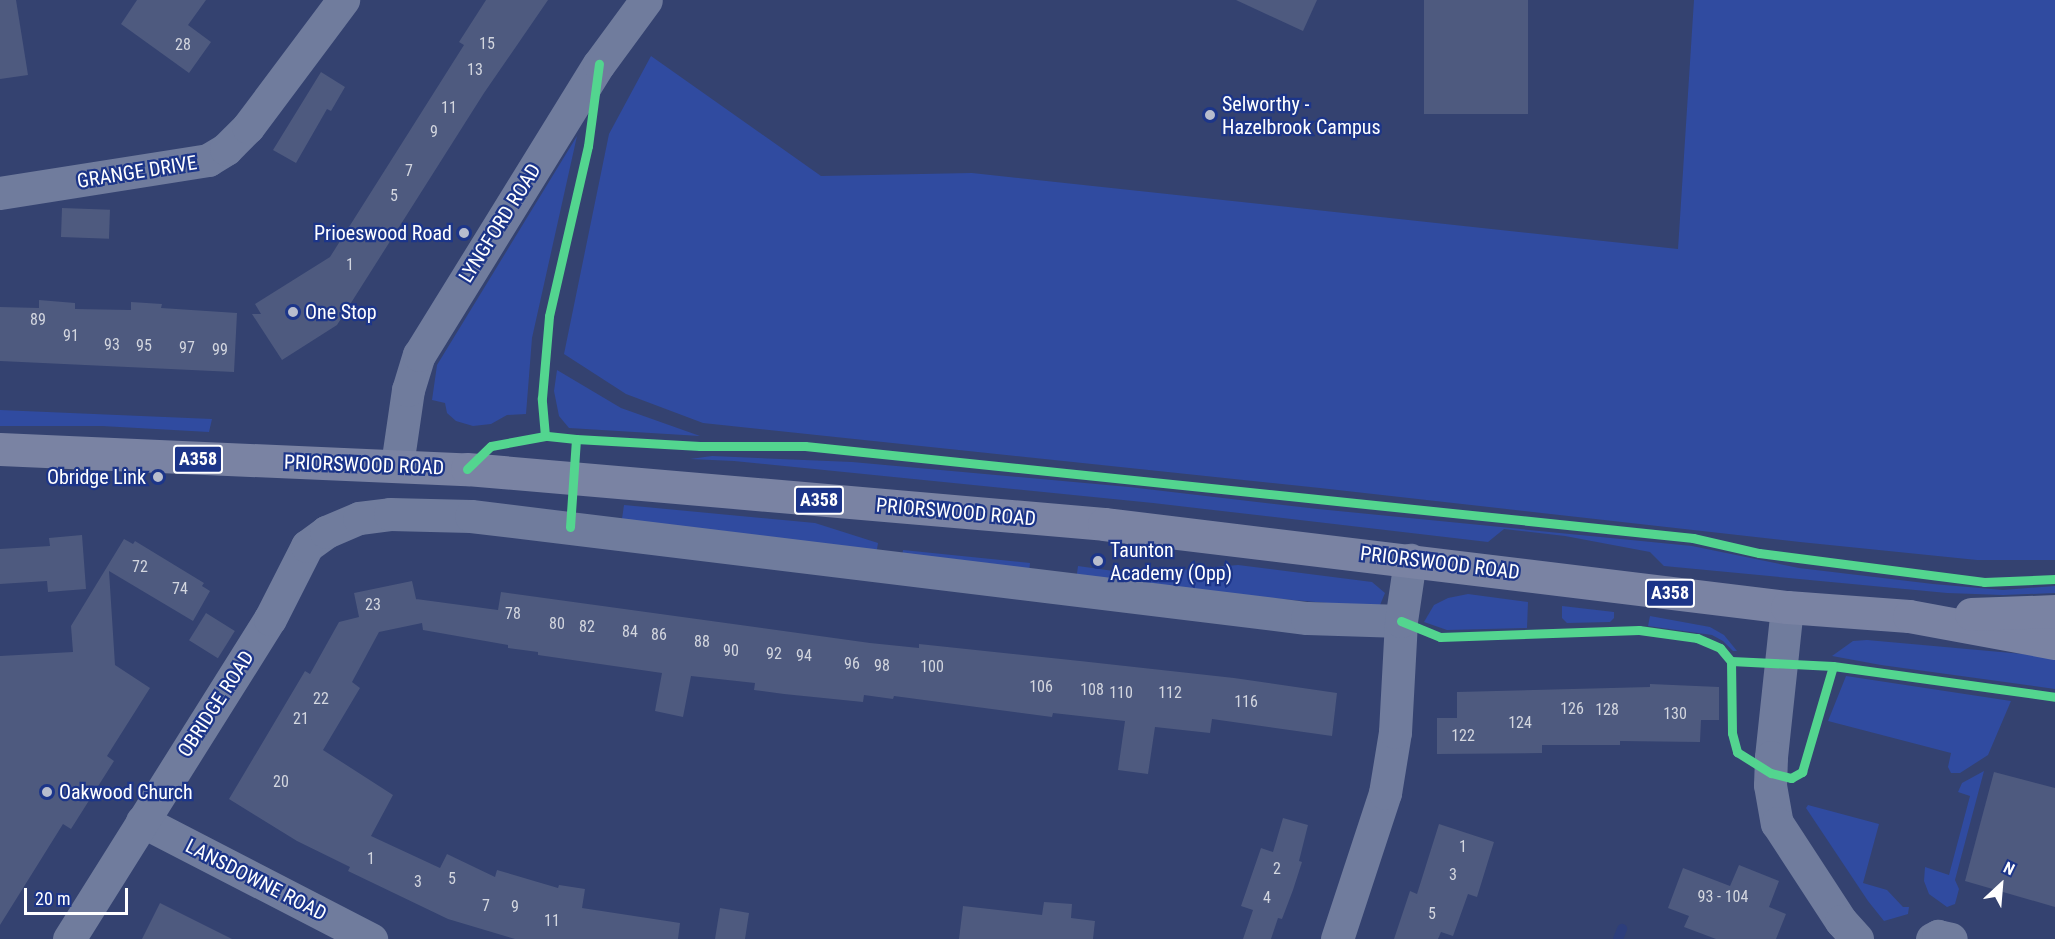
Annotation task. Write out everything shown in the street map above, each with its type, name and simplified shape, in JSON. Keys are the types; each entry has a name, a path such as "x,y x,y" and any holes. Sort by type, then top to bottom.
{"main road":[{"name":"PRIORSWOOD ROAD","path":"0,449 397,465 572,477 1104,524 1787,607 1909,616 2055,611"},
{"name":"PRIORSWOOD ROAD","path":"1909,616 2055,643"}],"street":[{"name":"GRANGE DRIVE","path":"0,193 208,160 226,148 248,127 344,0"},
{"name":"LYNGFORD ROAD","path":"397,465 408,390 419,355 593,74 646,0"},
{"name":"OBRIDGE ROAD","path":"69,939 270,619 307,546 326,532 359,518 390,514 471,516 717,544 1307,618 1401,621"},
{"path":"1337,939 1385,793 1395,732 1401,621 1410,560"},
{"path":"1787,607 1770,785 1777,823 1840,933"},
{"name":"LANSDOWNE ROAD","path":"142,820 370,939"},
{"path":"1932,939 1938,936 1951,939"}],"shaded area":[{"path":"1694,0 2055,0 2055,560 1977,560 703,423 626,394 564,354 609,134 651,56 821,176 972,173 1678,249"},
{"path":"577,136 532,338 526,414 507,415 491,424 473,426 456,421 447,413 445,403 432,400 437,365"},
{"path":"557,370 621,408 700,436 569,428 559,416 554,391"},
{"path":"0,410 212,419 209,432 102,426 0,426"},
{"path":"712,456 852,462 1129,487 1318,509 1692,546 1799,568 1933,584 2003,590 2055,586 2055,593 2003,595 1947,593 1664,566 1650,552 1565,536 1504,529 1488,542 1153,503 734,461 690,459"},
{"path":"624,505 815,523 878,543 876,555 622,519"},
{"path":"903,550 1030,563 1029,574 902,557"},
{"path":"1238,565 1372,582 1385,593 1380,605 1373,607 1076,581 1078,566 1135,574"},
{"path":"1468,594 1528,602 1527,628 1447,630 1424,622 1434,605 1448,598"},
{"path":"1562,606 1614,612 1614,618 1610,622 1567,623 1562,618"},
{"path":"1650,616 1710,627 1724,635 1737,651 1733,651 1723,641 1712,635 1648,626"},
{"path":"1867,640 2055,657 2055,689 1832,656 1853,641"},
{"path":"1846,676 2011,701 1988,755 1960,773 1951,773 1948,767 1951,753 1828,721"},
{"path":"1984,771 1955,880 1959,889 1955,904 1947,907 1929,894 1924,881 1925,867 1949,875 1970,796 1958,792 1962,783"},
{"path":"1808,805 1879,824 1863,883 1887,890 1903,907 1909,907 1908,914 1884,921 1868,901 1806,808"}],"building":[{"path":"0,0 16,0 28,75 0,79"},
{"path":"137,0 206,0 188,25 211,42 189,73 121,24"},
{"path":"486,0 548,0 484,93 337,325 282,360 252,314 261,314 255,304 330,257 464,45 459,42"},
{"path":"1236,0 1317,0 1303,31"},
{"path":"1424,0 1528,0 1528,114 1424,114"},
{"path":"321,72 345,87 331,111 327,109 296,163 273,150"},
{"path":"62,208 110,210 109,239 61,237"},
{"path":"39,300 75,303 75,309 131,310 131,302 162,304 161,308 237,313 234,372 0,361 0,307 39,308"},
{"path":"82,535 86,589 48,592 47,581 0,584 0,549 50,546 49,538"},
{"name":"Oakwood Church","path":"124,539 133,544 135,541 204,583 202,586 210,591 193,621 109,571 115,665 150,688 107,756 114,761 71,829 63,824 0,925 0,656 73,652 71,626"},
{"path":"412,581 416,599 498,610 501,592 870,643 919,648 919,644 1080,661 1234,678 1337,693 1332,736 1212,719 1210,733 1155,727 1148,774 1118,770 1125,721 1053,713 1052,717 894,696 893,699 864,695 863,702 784,694 754,690 755,683 691,676 683,717 655,711 662,673 538,655 538,652 508,648 508,645 423,630 422,623 379,632 352,682 360,688 323,750 393,795 371,836 440,868 447,854 495,877 497,870 558,888 559,885 585,889 582,908 680,923 678,939 515,939 448,919 348,871 350,867 297,841 229,799 305,671 310,674 339,622 359,617 354,593"},
{"path":"206,613 235,631 218,658 189,640"},
{"path":"1650,684 1719,687 1719,720 1701,720 1700,742 1620,741 1620,745 1542,745 1542,753 1437,754 1437,718 1457,718 1457,692 1650,687"},
{"path":"1994,772 2055,788 2055,907 1965,881"},
{"path":"1283,818 1308,825 1299,861 1302,862 1293,890 1282,919 1278,918 1271,939 1243,939 1253,910 1241,906 1261,848 1273,852"},
{"path":"1439,824 1494,842 1477,897 1468,894 1453,936 1441,932 1438,939 1394,939 1410,891 1417,894"},
{"path":"1739,865 1779,881 1769,907 1786,914 1776,939 1716,939 1684,927 1689,916 1668,908 1683,868 1730,886"},
{"path":"1044,902 1072,904 1071,918 1095,921 1093,939 959,939 963,906 1042,915"},
{"path":"160,903 232,939 142,939"},
{"path":"720,908 749,913 745,939 715,939"}],"waterway":[{"path":"1618,939 1622,929"}],"cycle path":[{"path":"576,439 545,436 542,398 549,316 588,146 599,64"},
{"path":"467,469 491,446 545,436"},
{"path":"570,527 576,439 700,446 805,446 1693,538 1759,553 1984,582 2055,579"},
{"path":"1401,621 1440,637 1639,630 1697,638 1720,648 1731,661 1833,666 2055,697"},
{"path":"1731,661 1732,733 1737,752 1771,773 1791,778 1802,772 1833,666"}],"place":[{"name":"Selworthy - Hazelbrook Campus","path":"1210,115"},
{"name":"Prioeswood Road","path":"464,233"},
{"name":"One Stop","path":"293,312"},
{"name":"Obridge Link","path":"158,477"},
{"name":"Taunton Academy (Opp)","path":"1098,561"},
{"name":"Oakwood Church","path":"47,792"}]}
